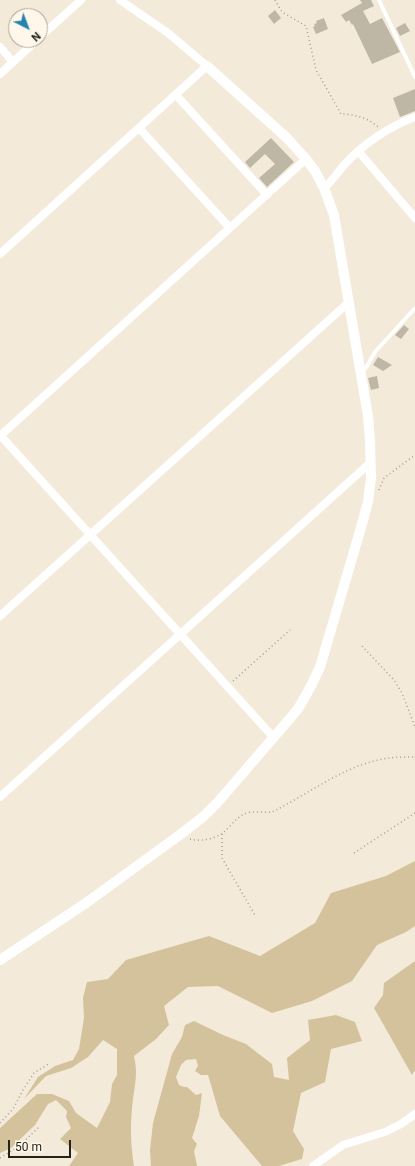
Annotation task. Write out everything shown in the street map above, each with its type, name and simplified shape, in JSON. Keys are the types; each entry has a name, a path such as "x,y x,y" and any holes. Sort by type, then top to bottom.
{"street":[{"path":"48,30 81,0"},
{"path":"0,960 86,902 204,816 218,802 298,709 320,667 368,502 371,462 368,416 334,215 324,188 306,159 287,138 168,33 120,0"},
{"path":"0,47 13,62"},
{"path":"0,74 28,48"},
{"path":"0,254 207,66"},
{"path":"176,95 267,195"},
{"path":"324,188 346,163 383,133 402,122 415,117"},
{"path":"140,128 230,228"},
{"path":"359,152 415,218"},
{"path":"274,738 0,435 306,159"},
{"path":"0,616 349,302"},
{"path":"0,797 371,462"},
{"path":"313,1166 343,1145 385,1132 401,1124 415,1114"}],"lane":[{"path":"379,0 415,77"},
{"path":"360,375 376,352 415,308"}],"path":[{"path":"275,0 282,12 306,26 316,70 341,114 351,114 374,123 383,133"},
{"path":"379,490 384,478 415,455"},
{"path":"227,686 290,630"},
{"path":"362,646 394,680 402,694 415,727"},
{"path":"181,834 190,840 206,840 222,834 242,814 248,812 272,812 326,782 359,766 377,760 415,757"},
{"path":"354,853 415,813"},
{"path":"222,834 222,858 256,917"},
{"path":"0,1123 13,1109 34,1073 50,1063"},
{"path":"0,1158 18,1147 39,1127"}],"shaded area":[{"path":"415,861 415,926 406,932 377,945 352,981 312,1001 272,1013 218,986 188,987 164,1006 169,1025 156,1039 134,1056 136,1077 131,1116 131,1130 134,1166 69,1166 78,1153 60,1139 71,1128 66,1117 67,1111 56,1100 48,1104 35,1125 11,1148 0,1153 0,1128 37,1094 52,1094 69,1101 76,1113 97,1128 110,1102 112,1084 117,1075 117,1049 103,1040 88,1057 71,1068 46,1076 24,1099 38,1077 55,1066 73,1060 79,1049 84,1018 83,998 87,982 108,979 126,960 209,936 260,956 315,923 331,893 386,876"},
{"path":"415,961 415,1070 412,1075 374,1008 383,995 384,983"},
{"path":"336,1015 355,1022 362,1041 331,1049 325,1082 301,1093 293,1131 304,1149 302,1159 279,1166 262,1166 220,1116 208,1075 201,1075 195,1071 198,1066 196,1059 186,1060 181,1065 176,1077 179,1085 187,1087 196,1095 202,1093 199,1116 192,1138 197,1144 194,1151 197,1166 151,1166 150,1150 153,1123 172,1054 182,1037 185,1025 194,1021 246,1044 272,1064 274,1077 289,1080 287,1058 310,1040 308,1020"}],"building":[{"path":"360,0 371,0 374,6 363,11 370,24 382,18 400,52 372,64 353,24 352,25 349,20 346,22 341,15 362,3"},
{"path":"275,10 281,18 274,24 268,16"},
{"path":"324,18 328,29 316,34 313,27 315,26 314,24 317,23 316,21"},
{"path":"405,23 410,31 400,36 396,28"},
{"path":"415,89 415,111 400,117 393,98"},
{"path":"271,138 294,162 267,187 259,178 275,164 265,154 250,168 245,162"},
{"path":"404,325 409,329 401,339 395,335"},
{"path":"378,357 392,365 383,371 373,365"},
{"path":"377,376 379,388 371,390 368,378"}]}
